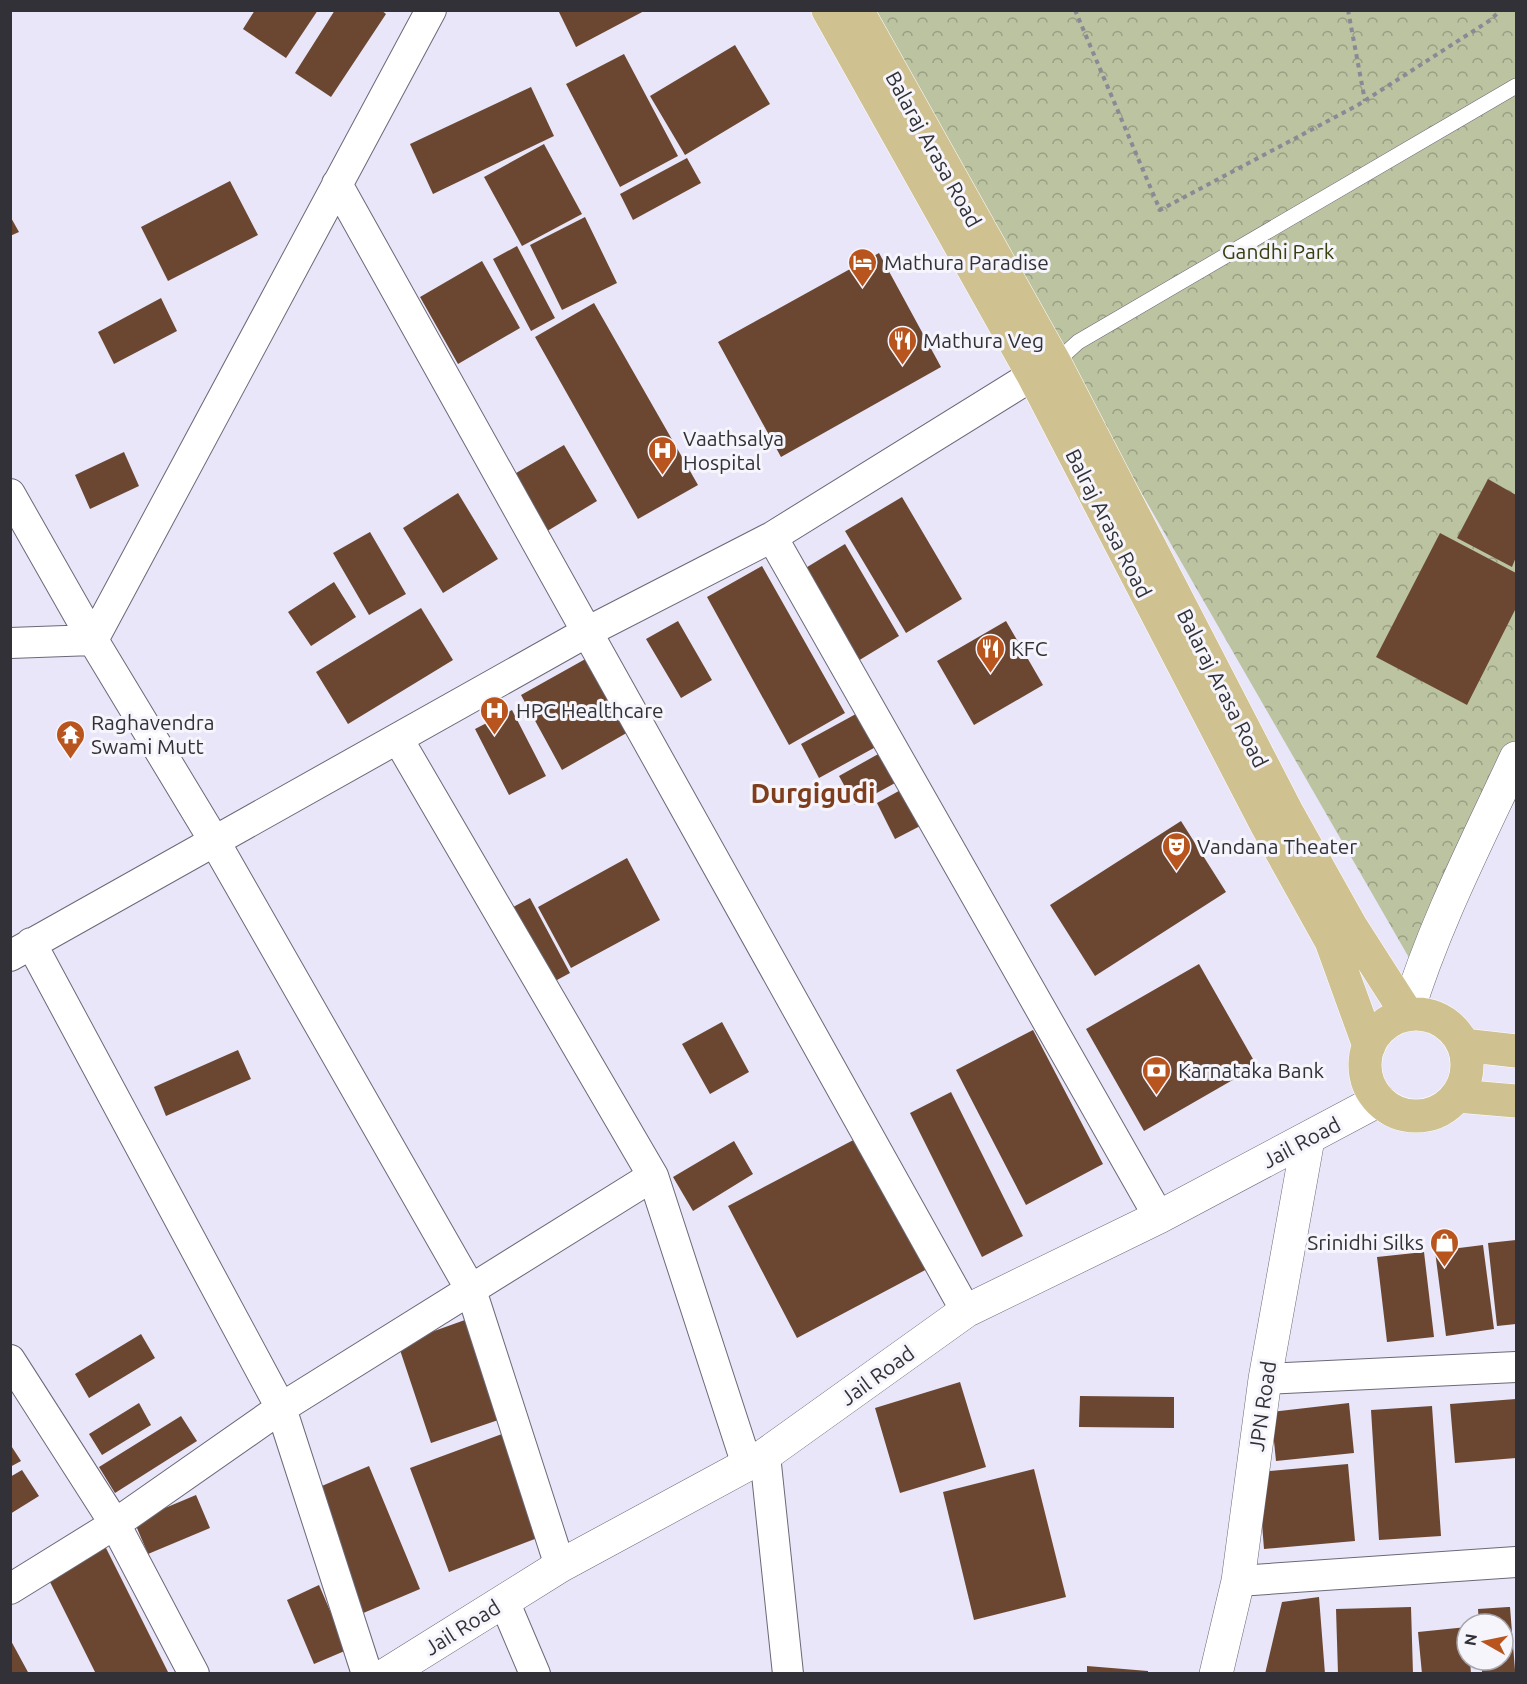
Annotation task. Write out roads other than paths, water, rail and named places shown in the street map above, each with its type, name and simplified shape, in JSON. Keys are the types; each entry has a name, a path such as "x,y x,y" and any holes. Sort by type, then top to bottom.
{"main road":[{"name":"Balraj Arasa Road","path":"828,10 1044,369 1266,824 1331,940 1369,1046"},
{"name":"Balaraj Arasa Road","path":"856,10 1044,369 1287,812 1352,928 1407,1014"},
{"path":"1407,1014 1419,975 1516,758"},
{"path":"1407,1014 1425,1014 1442,1020 1453,1030 1463,1045 1467,1062 1465,1080 1457,1096 1439,1110 1423,1116 1405,1115 1388,1108 1379,1100 1369,1085 1365,1068 1367,1050 1377,1031 1391,1020 1407,1014"},
{"path":"1463,1045 1516,1051"},
{"path":"1457,1096 1516,1101"},
{"name":"Jail Road","path":"387,1674 560,1566 756,1460 966,1311 1159,1217 1379,1100"},
{"name":"JPN Road","path":"1216,1674 1238,1581 1265,1379 1308,1138"}],"street":[{"path":"93,640 431,10"},
{"path":"338,184 966,1311"},
{"path":"367,1674 281,1408 21,950 588,632 772,537 1044,369"},
{"path":"10,494 93,640 215,842 471,1290 560,1566"},
{"path":"772,537 1159,1217"},
{"path":"10,643 93,640"},
{"path":"398,739 654,1176 756,1460 788,1674"},
{"path":"10,1588 115,1524 281,1408 654,1176"},
{"path":"10,1360 115,1524 194,1674"},
{"path":"1265,1379 1516,1367"},
{"path":"1238,1581 1516,1562"},
{"path":"504,1601 536,1674"}],"lane":[{"path":"1044,369 1078,342 1516,86"}],"place":[{"name":"Mathura Paradise","path":"863,288"},
{"name":"Mathura Veg","path":"902,366"},
{"name":"Vaathsalya Hospital","path":"662,476"},
{"name":"KFC","path":"990,674"},
{"name":"HPC Healthcare","path":"495,736"},
{"name":"Raghavendra Swami Mutt","path":"70,760"},
{"name":"Vandana Theater","path":"1176,872"},
{"name":"Karnataka Bank","path":"1157,1096"},
{"name":"Srinidhi Silks","path":"1445,1268"}],"district":[{"name":"Durgigudi","path":"813,793"}],"park label":[{"name":"Gandhi Park","path":"1278,251"}]}
